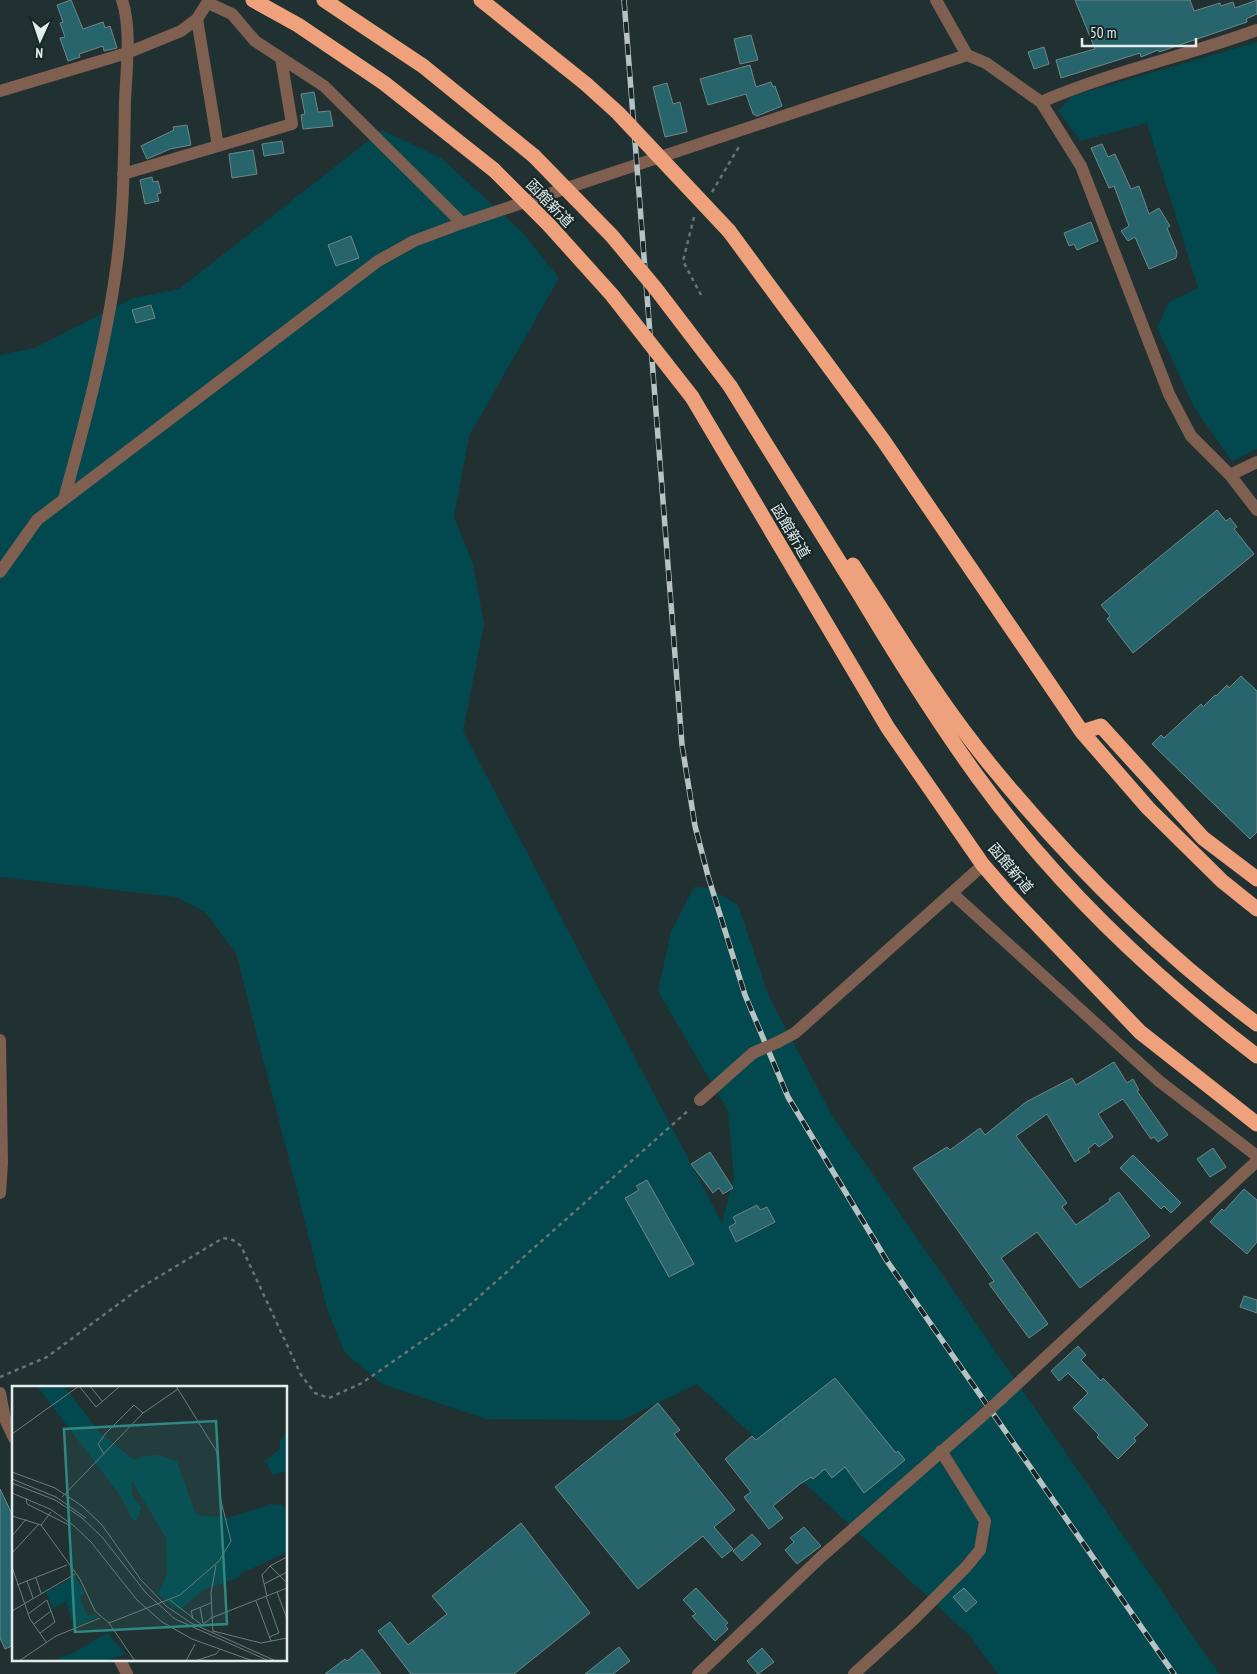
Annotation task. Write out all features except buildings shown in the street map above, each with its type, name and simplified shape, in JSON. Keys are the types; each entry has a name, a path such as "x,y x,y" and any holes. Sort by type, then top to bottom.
{"highway":[{"name":"函館新道","path":"253,0 298,25 384,83 494,170 549,225 612,295 692,398 888,728 983,865 1009,895 1140,1032 1257,1124"},
{"name":"函館新道","path":"324,0 423,66 534,156 612,236 656,288 730,386 843,550 910,653 992,766 1094,882 1205,983 1257,1024"},
{"path":"481,0 586,84 618,113 729,231 883,440 1082,732 1148,808 1222,881 1257,909"},
{"name":"函館新道","path":"730,386 923,697 978,778 1078,898 1137,958 1208,1019 1257,1056"},
{"path":"1082,732 1101,726 1203,838 1257,879"}],"street":[{"path":"64,499 90,404 117,262 123,174 127,52 125,8 122,0"},
{"path":"936,0 967,55 986,63 1041,102 1081,166 1169,394 1191,436 1230,475 1257,510"},
{"path":"0,91 127,52 181,31 197,19 208,2 232,14 255,41 324,86 462,223"},
{"path":"197,19 218,146"},
{"path":"1041,102 1070,89 1217,45 1257,30"},
{"path":"0,572 37,520 378,261 414,241 462,223 967,55"},
{"path":"123,174 292,124 281,58"},
{"path":"1230,475 1257,462"},
{"path":"700,1100 753,1053 795,1033 953,894 983,865"},
{"path":"953,894 1159,1081 1257,1156"},
{"path":"0,1040 2,1162 0,1192"},
{"path":"698,1674 820,1557 980,1418 1257,1161"},
{"path":"0,1393 5,1418 12,1434"},
{"path":"854,1674 913,1620 980,1550 985,1520 941,1452"},
{"path":"121,1662 127,1674"}],"path":[{"path":"0,1378 47,1357 140,1288 222,1238 233,1240 241,1246 301,1375 315,1393 329,1398 362,1383 454,1319 700,1100"}],"shaded area":[{"path":"1257,42 1257,449 1232,461 1194,407 1157,327 1169,302 1198,288 1147,123 1081,141 1058,111 1072,96"},
{"path":"382,130 441,158 521,231 559,278 469,436 454,517 473,564 484,624 463,731 722,1223 734,1177 728,1111 658,991 671,932 694,887 709,888 738,905 769,997 833,1117 1219,1674 998,1674 968,1634 697,1384 622,1420 486,1419 382,1384 344,1352 327,1308 236,953 205,912 176,897 0,877 0,355 35,348 133,298 179,289"}],"railway":[{"path":"624,0 682,745 695,826 708,876 745,995 788,1097 887,1261 1174,1674"}]}
